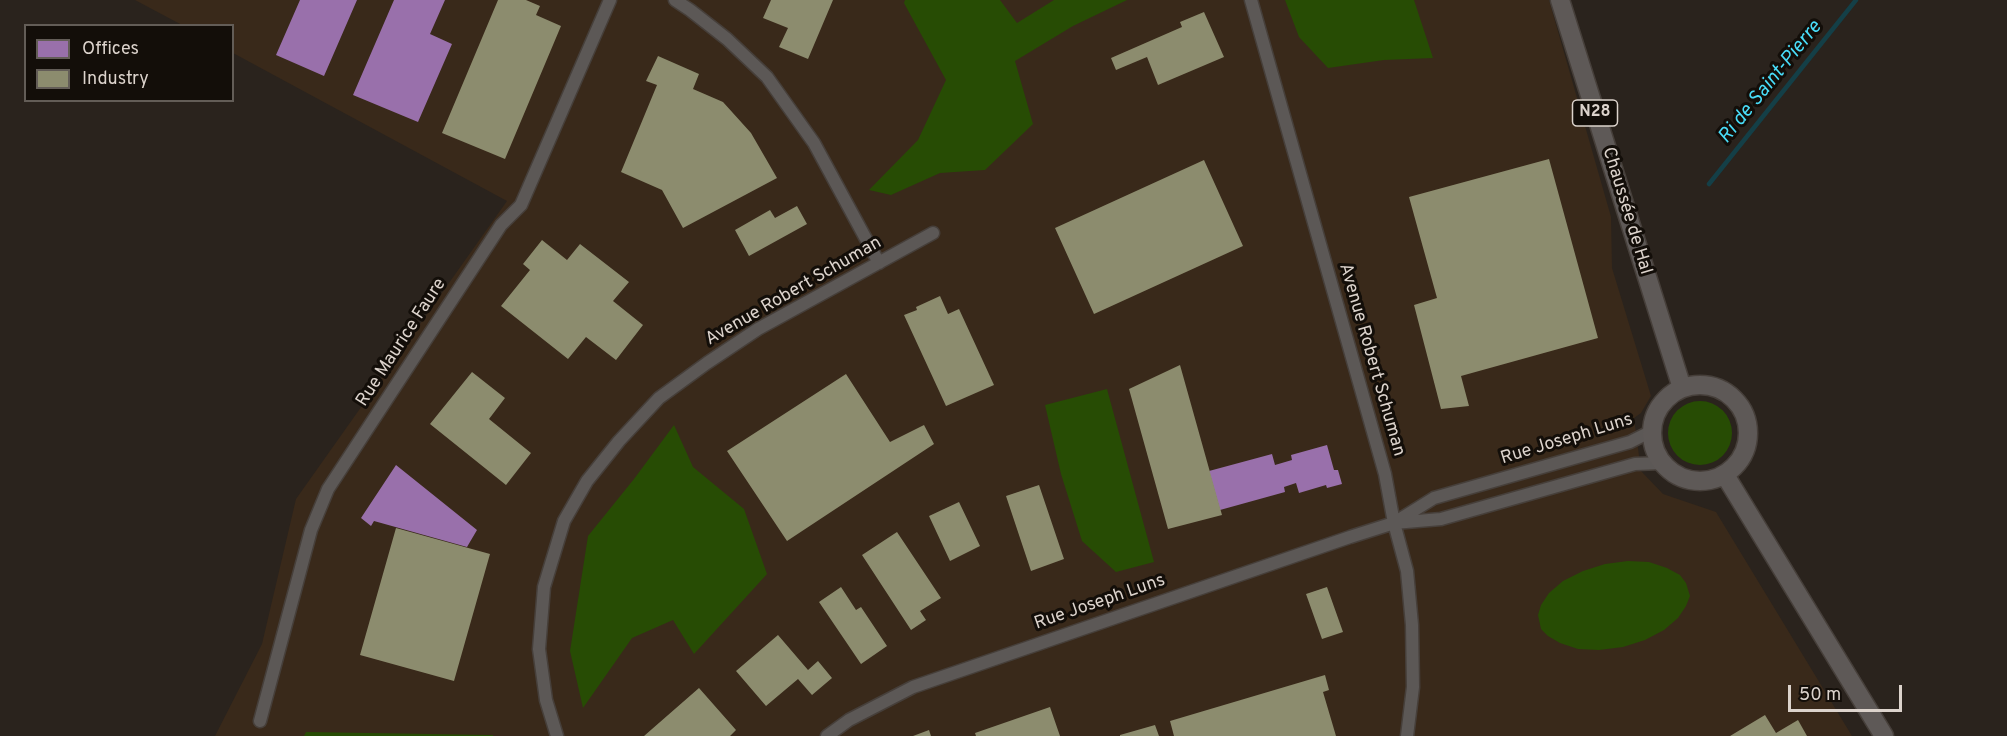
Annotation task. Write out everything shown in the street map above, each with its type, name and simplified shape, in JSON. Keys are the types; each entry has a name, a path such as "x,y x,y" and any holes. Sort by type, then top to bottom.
{"main road":[{"name":"Chaussée de Hal","path":"1560,0 1682,388"},
{"path":"1705,385 1720,389 1733,397 1742,407 1747,420 1749,436 1745,452 1737,465 1725,475 1708,481 1690,481 1678,477 1662,464 1653,444 1654,419 1668,396 1682,388 1705,385"},
{"path":"1725,475 1884,736"}],"street":[{"name":"Rue Maurice Faure","path":"260,722 311,530 328,489 501,225 521,205 610,0"},
{"path":"675,0 727,39 767,77 814,142 879,263"},
{"name":"Avenue Robert Schuman","path":"1251,0 1384,474 1407,571 1412,624 1413,687 1407,736"},
{"name":"Avenue Robert Schuman","path":"557,736 546,700 539,649 544,587 564,521 587,480 618,441 659,398 758,329 933,233"},
{"name":"Rue Joseph Luns","path":"827,736 849,720 913,687 1394,523 1434,498 1630,442 1652,431"},
{"name":"Rue Joseph Luns","path":"1394,523 1441,519 1635,464 1662,464"}],"shaded area":[{"path":"135,0 1549,0 1611,217 1612,268 1651,396 1641,413 1634,418 1641,471 1663,494 1716,512 1852,736 215,736 262,644 296,499 507,201 234,54 234,24 180,24"}],"green space":[{"path":"905,0 1000,0 1017,23 1054,0 1127,0 1073,26 1015,61 1033,124 985,170 940,173 891,195 869,190 918,140 946,80 904,3"},
{"path":"1285,0 1414,0 1433,58 1384,60 1328,68 1299,37"},
{"path":"1107,389 1154,562 1116,572 1082,541 1061,474 1045,405"},
{"path":"1694,401 1706,401 1723,410 1730,421 1732,433 1730,445 1723,456 1706,465 1694,465 1682,460 1673,451 1668,439 1668,427 1673,415 1682,406"},
{"path":"674,425 693,467 744,509 767,574 694,654 673,620 632,638 583,708 570,651 588,536"},
{"path":"1628,561 1649,562 1667,568 1680,575 1686,583 1690,596 1686,606 1678,618 1664,630 1645,640 1623,647 1599,650 1578,649 1560,643 1541,629 1538,615 1541,605 1549,593 1563,581 1605,564"},
{"path":"306,732 493,735 493,736 304,736"}],"building: Offices":[{"path":"300,0 357,0 324,76 276,55"},
{"path":"394,0 445,0 430,34 452,44 418,122 353,95"},
{"path":"1327,445 1334,470 1338,470 1342,484 1327,488 1326,485 1299,493 1296,483 1284,487 1285,492 1220,510 1209,471 1272,454 1275,465 1292,460 1291,455"},
{"path":"396,465 477,530 467,547 374,521 371,526 361,518"}],"building: Industry":[{"path":"498,0 526,0 540,6 536,15 561,26 505,159 442,133"},
{"path":"771,0 833,0 808,59 779,47 788,28 763,18"},
{"path":"1204,12 1224,57 1158,85 1147,57 1116,70 1111,58 1182,27 1180,22"},
{"path":"658,56 699,74 693,89 723,102 751,133 777,178 683,228 662,190 621,172 657,85 646,81"},
{"path":"1549,159 1598,338 1461,376 1469,406 1441,409 1414,305 1437,298 1409,197"},
{"path":"1204,160 1243,246 1094,314 1055,228"},
{"path":"797,206 807,224 749,256 735,230 770,210 775,218"},
{"path":"542,240 567,260 580,244 629,282 613,301 643,325 616,360 586,337 568,359 501,306 530,270 523,264"},
{"path":"940,296 948,314 959,309 994,385 946,406 904,315"},
{"path":"1180,365 1222,515 1168,529 1129,389"},
{"path":"472,372 505,398 489,419 531,453 506,485 430,424"},
{"path":"846,374 890,442 924,425 934,444 787,541 727,451"},
{"path":"1039,485 1064,559 1031,571 1006,496"},
{"path":"959,502 980,546 950,561 929,516"},
{"path":"396,528 490,554 454,681 360,655"},
{"path":"897,532 941,598 920,611 926,620 911,630 862,555"},
{"path":"841,587 856,610 861,607 887,646 861,664 819,602"},
{"path":"1327,587 1343,632 1322,639 1306,594"},
{"path":"778,635 808,670 818,661 832,678 812,695 798,679 766,706 736,671"},
{"path":"1325,675 1329,690 1323,692 1336,736 1174,736 1170,721"},
{"path":"699,688 736,730 730,736 644,736"},
{"path":"1050,707 1060,736 976,736 975,733"},
{"path":"1765,715 1776,733 1798,720 1807,736 1730,736"},
{"path":"1155,725 1159,736 1120,736 1120,735"},
{"path":"929,730 931,736 913,736"}],"waterway":[{"name":"Ri de Saint-Pierre","path":"1709,184 1856,0"}]}
